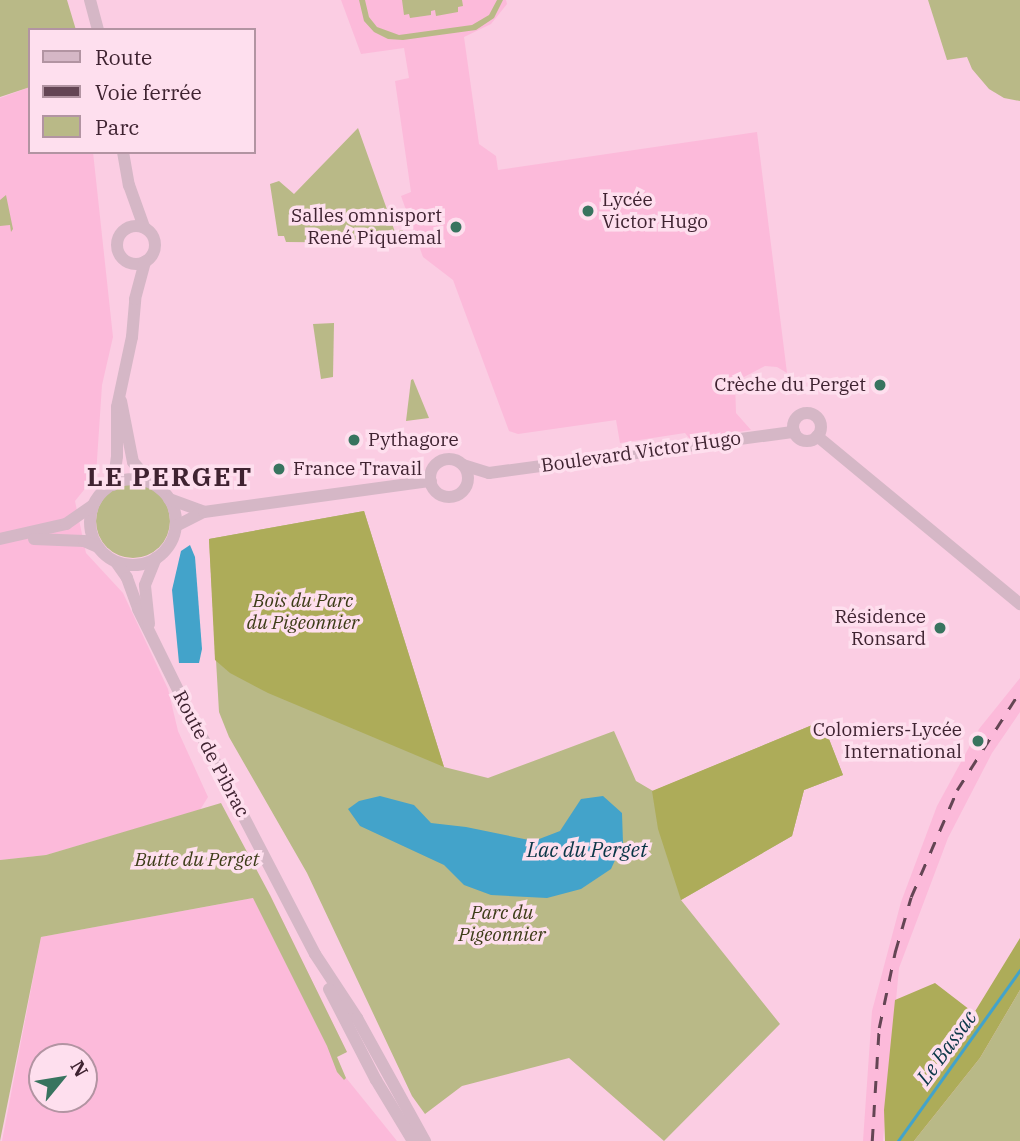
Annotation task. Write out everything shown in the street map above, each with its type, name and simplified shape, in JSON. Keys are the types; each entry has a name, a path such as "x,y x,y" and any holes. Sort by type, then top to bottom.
{"street":[{"path":"90,0 98,28"},
{"path":"123,154 129,185 144,227 152,235 155,244 153,254 145,261 135,264 125,261"},
{"path":"129,185 125,229 117,243 118,253 125,261 135,299"},
{"path":"125,229 144,227"},
{"path":"113,485 120,399 132,337 135,299 145,261"},
{"path":"120,399 133,462 151,484 169,499 204,512"},
{"path":"808,414 819,421 817,436 803,441 794,432 796,418 808,414"},
{"name":"Boulevard Victor Hugo","path":"466,485 489,473 794,432"},
{"path":"817,436 1020,604"},
{"path":"451,459 463,465 467,473 466,485 459,494 449,497 437,492 431,481 432,469 443,460 451,459"},
{"name":"Boulevard Victor Hugo","path":"463,465 489,473"},
{"path":"0,540 66,524 82,516 113,485 132,480 151,484"},
{"path":"176,526 204,512 431,481"},
{"path":"0,540 69,539 99,547 116,562 135,565 156,558 171,542 176,526 169,499"},
{"path":"95,502 90,523 99,547"},
{"name":"Route de Pibrac","path":"149,628 145,585 156,558"},
{"name":"Route de Pibrac","path":"116,562 127,578 149,628 314,954 357,1018 425,1141"},
{"name":"Route de Pibrac","path":"314,954 321,974 376,1080 413,1141"}],"shaded area":[{"name":"Lycée Victor Hugo","path":"341,0 506,0 507,4 491,24 464,37 479,144 496,156 498,170 757,132 787,373 777,367 765,366 744,377 741,375 735,382 736,413 751,430 690,439 685,433 620,443 616,420 518,434 509,431 453,280 423,257 401,196 411,192 395,81 409,78 404,48 361,54"},
{"path":"28,88 28,154 93,154 113,337 102,385 96,475 75,501 86,553 123,593 168,689 178,731 208,797 200,810 46,855 0,860 0,98"},
{"path":"1020,678 1020,712 992,753 948,838 899,968 883,1141 863,1141 872,1011 901,902 937,806 979,729"},
{"path":"270,895 347,1052 337,1056 343,1074 397,1141 2,1141 41,937"}],"green space":[{"path":"0,0 67,0 75,28 28,28 28,88 0,97"},
{"path":"359,0 365,0 369,17 377,27 399,35 472,25 489,15 497,0 503,0 494,18 476,30 403,40 388,39 374,32 364,21"},
{"path":"402,0 462,0 463,6 458,7 458,12 436,16 435,10 431,11 431,15 410,18 409,14 404,15"},
{"path":"928,0 1020,0 1020,101 1004,98 989,89 972,69 967,57 947,60"},
{"path":"358,128 395,232 403,230 405,240 400,243 286,242 284,236 278,236 270,184 279,181 294,194"},
{"path":"6,195 13,229 11,232 10,225 0,226 0,200"},
{"path":"334,323 333,377 321,379 313,324"},
{"path":"413,379 429,418 406,421 411,380"},
{"path":"133,484 147,487 159,495 167,507 170,521 167,535 159,547 147,555 133,558 119,555 107,547 99,535 96,521 99,507 107,495 119,487"},
{"name":"Parc du Pigeonnier","path":"364,511 444,767 488,778 614,731 636,781 653,791 822,721 843,775 804,790 792,836 681,900 780,1024 664,1141 569,1058 462,1086 425,1114 412,1096 307,873 229,737 219,712 209,539"},
{"name":"Bois du Parc du Pigeonnier","path":"364,511 444,767 268,693 230,673 215,660 209,539"},
{"path":"822,721 843,775 804,790 792,836 681,900 658,829 652,791"},
{"name":"Butte du Perget","path":"221,803 270,895 347,1052 337,1057 346,1078 344,1080 337,1072 327,1046 253,898 41,937 0,1141 0,860 46,855"},
{"path":"1020,938 1020,990 980,1058 914,1141 885,1141 884,1110 895,1000 935,983 974,1013"},
{"path":"1020,990 1020,1141 914,1141 980,1058"}],"water":[{"path":"190,545 195,557 202,649 199,663 179,663 172,590 181,551"},
{"name":"Lac du Perget","path":"380,796 414,805 431,823 534,841 560,831 581,799 603,796 622,813 623,843 611,869 581,889 547,898 491,895 464,885 444,865 360,826 348,809 359,801"}],"waterway":[{"name":"Le Bassac","path":"898,1141 1020,970"}],"railway":[{"path":"872,1141 879,1028 895,952 911,897 957,790 1020,691"}],"place":[{"name":"Lycée Victor Hugo","path":"588,211"},
{"name":"Salles omnisport René Piquemal","path":"456,227"},
{"name":"Crèche du Perget","path":"880,385"},
{"name":"Pythagore","path":"354,440"},
{"name":"France Travail","path":"279,469"},
{"name":"Résidence Ronsard","path":"940,628"},
{"name":"Colomiers-Lycée International","path":"978,741"}],"district":[{"name":"LE PERGET","path":"170,477"}]}
